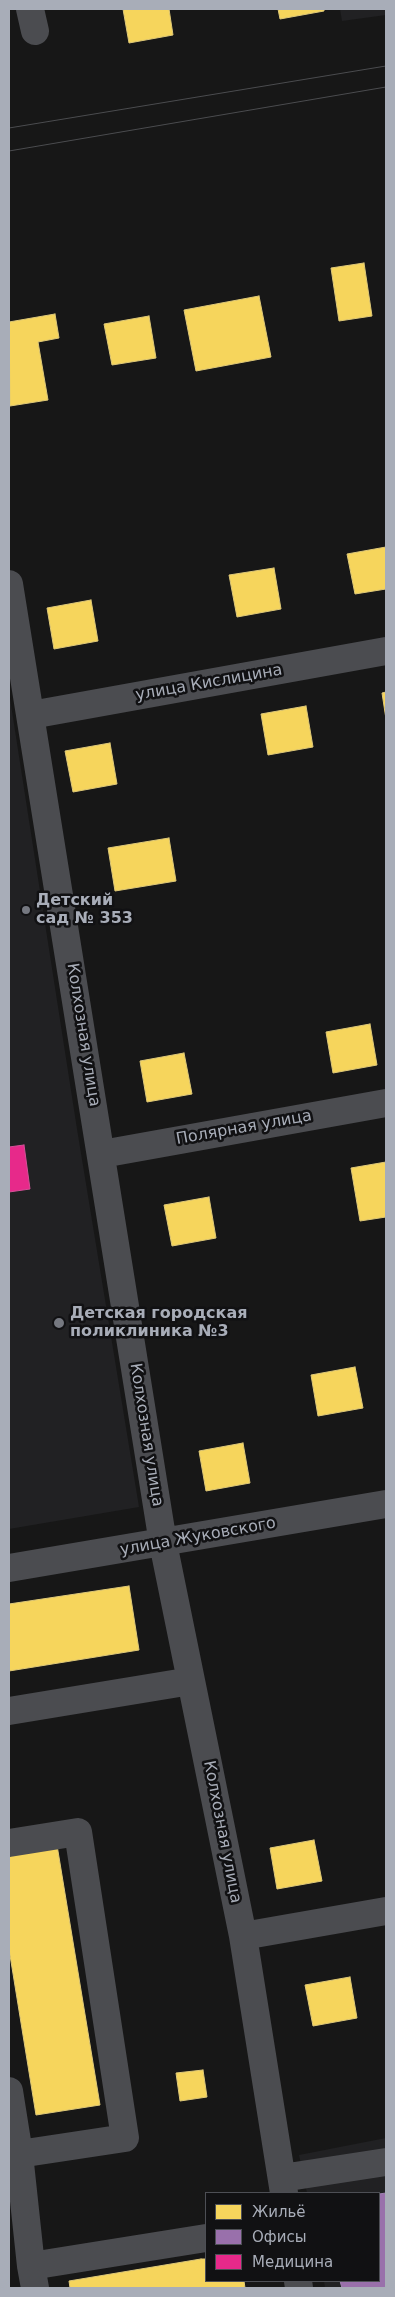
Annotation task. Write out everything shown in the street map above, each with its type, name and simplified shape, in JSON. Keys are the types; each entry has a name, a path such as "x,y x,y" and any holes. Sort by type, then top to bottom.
{"street":[{"name":"Колхозная улица","path":"9,584 14,648 31,715 163,1543 242,1936 283,2186"},
{"name":"улица Кислицина","path":"31,715 386,651"},
{"name":"Полярная улица","path":"102,1154 386,1103"},
{"name":"улица Жуковского","path":"9,1568 386,1504"},
{"path":"9,1711 191,1681"},
{"path":"9,1842 78,1832 125,2138 19,2154"},
{"path":"242,1936 386,1911"},
{"path":"9,2091 19,2154 33,2277 205,2238"},
{"path":"283,2186 386,2162"}],"shaded area":[{"path":"340,9 386,9 386,15 342,21"},
{"name":"Детская городская поликлиника №3","path":"9,692 77,1129 139,1507 9,1529"},
{"path":"386,2138 386,2288 325,2288 324,2282 380,2282 380,2192 307,2192 299,2155"}],"building: Жильё":[{"path":"123,9 169,9 173,35 129,43"},
{"path":"278,9 324,9 324,11 280,19"},
{"path":"364,263 372,316 339,321 331,268"},
{"path":"259,296 271,357 196,371 184,310"},
{"path":"55,314 59,338 38,342 48,400 10,406 9,322"},
{"path":"149,316 156,358 112,365 104,324"},
{"path":"386,547 386,589 355,594 347,554"},
{"path":"274,568 281,609 237,617 229,575"},
{"path":"91,600 98,641 54,649 47,608"},
{"path":"386,692 386,719 382,693"},
{"path":"306,706 313,747 268,755 261,714"},
{"path":"110,743 117,784 73,792 65,751"},
{"path":"169,838 176,881 115,891 108,848"},
{"path":"370,1024 377,1065 333,1073 326,1032"},
{"path":"184,1053 192,1094 147,1102 140,1061"},
{"path":"386,1162 386,1217 360,1221 351,1168"},
{"path":"209,1197 216,1238 172,1246 164,1205"},
{"path":"355,1367 363,1408 318,1416 311,1375"},
{"path":"243,1443 250,1483 206,1491 199,1451"},
{"path":"129,1586 139,1650 9,1671 9,1604"},
{"path":"56,1839 100,2105 36,2115 9,1949 9,1846"},
{"path":"314,1840 322,1881 277,1889 270,1848"},
{"path":"350,1977 357,2018 313,2026 305,1985"},
{"path":"203,2070 207,2097 180,2101 176,2073"},
{"path":"205,2259 205,2282 244,2282 245,2288 70,2288 69,2281"}],"building: Офисы":[{"path":"386,2193 386,2288 342,2288 340,2282 380,2282 380,2194"}],"building: Медицина":[{"path":"24,1145 30,1189 9,1192 9,1147"}],"tram line":[{"path":"9,128 386,66"},
{"path":"9,151 386,87"}],"place":[{"name":"Детский сад № 353","path":"26,910"},
{"name":"Детская городская поликлиника №3","path":"59,1323"}]}
